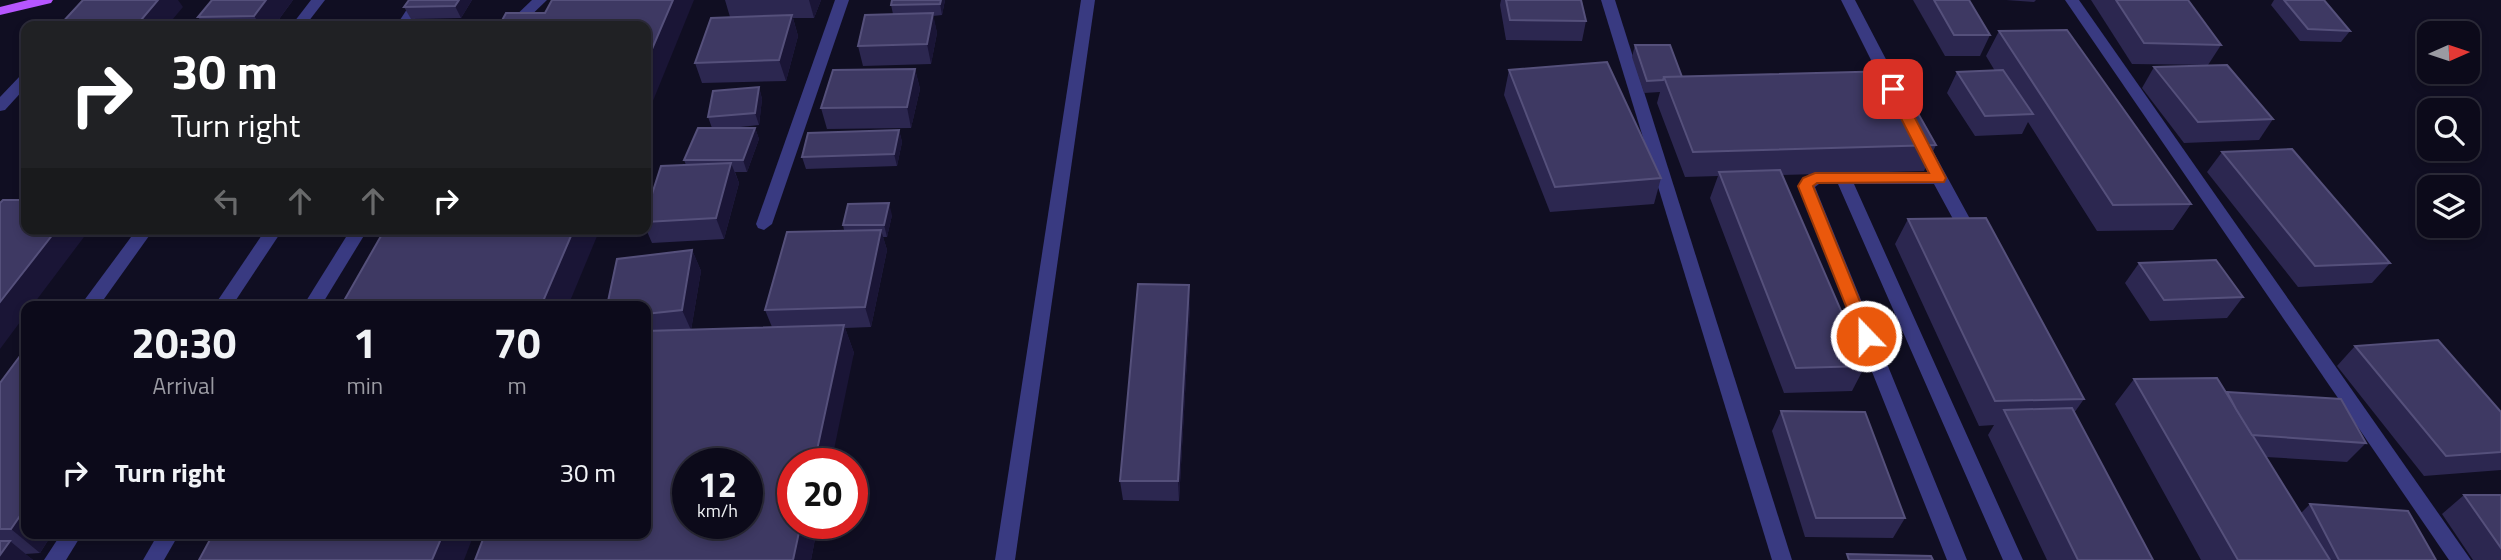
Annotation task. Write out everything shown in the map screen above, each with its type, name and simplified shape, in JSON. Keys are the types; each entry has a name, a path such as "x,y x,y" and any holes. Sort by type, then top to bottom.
{"main road":[{"path":"0,11 46,0"}],"street":[{"path":"302,21 317,0"},
{"path":"406,21 420,0"},
{"path":"517,21 540,0"},
{"path":"764,224 842,0"},
{"path":"1005,560 1088,0"},
{"path":"1608,0 1782,560"},
{"path":"1847,0 1978,250"},
{"path":"2072,0 2460,560"},
{"path":"0,106 21,83"},
{"path":"1939,178 1815,178 1808,181 1806,186 1957,560"},
{"path":"1844,179 2013,560"},
{"path":"93,301 142,235"},
{"path":"226,301 271,235"},
{"path":"315,301 356,235"},
{"path":"54,560 69,539"},
{"path":"153,560 166,539"}],"building":[{"path":"83,0 158,0 140,21 64,21"},
{"path":"212,0 266,0 254,16 198,17"},
{"path":"409,0 459,0 455,6 404,7"},
{"path":"552,0 673,0 651,51 651,21 502,21 506,13 545,13"},
{"path":"892,0 941,0 940,4 891,5"},
{"path":"1506,0 1581,0 1586,21 1510,20"},
{"path":"1934,0 1969,0 1990,35 1954,35"},
{"path":"2116,0 2188,0 2221,45 2144,43"},
{"path":"2284,0 2324,0 2350,31 2308,29"},
{"path":"933,13 927,44 858,46 865,15"},
{"path":"792,15 779,60 695,63 711,18"},
{"path":"2067,30 2191,204 2113,205 1999,31"},
{"path":"1635,45 1670,45 1682,77 1647,81"},
{"path":"1607,62 1661,178 1555,187 1509,70"},
{"path":"2227,65 2273,119 2198,122 2154,67"},
{"path":"915,69 907,107 821,108 833,70"},
{"path":"2003,70 2033,114 1985,116 1957,72"},
{"path":"1894,71 1936,145 1693,152 1664,77"},
{"path":"759,87 755,113 708,117 713,91"},
{"path":"698,128 755,128 743,160 684,160"},
{"path":"899,130 894,154 802,157 808,133"},
{"path":"2292,149 2390,263 2315,266 2222,152"},
{"path":"731,163 716,218 651,222 651,197 661,166"},
{"path":"1780,170 1865,366 1796,368 1719,172"},
{"path":"3,200 21,200 21,235 52,235 0,302 0,203"},
{"path":"889,203 884,225 843,225 848,204"},
{"path":"1986,218 2084,399 1995,401 1908,219"},
{"path":"881,230 865,307 765,310 787,232"},
{"path":"382,235 571,235 543,301 344,301"},
{"path":"692,250 682,310 651,313 651,301 608,301 617,259"},
{"path":"2216,260 2243,297 2164,300 2139,263"},
{"path":"1138,284 1189,285 1178,481 1120,481"},
{"path":"844,325 817,448 777,448 777,539 798,539 793,560 475,560 483,539 651,539 651,331"},
{"path":"2438,340 2501,412 2501,452 2446,456 2355,346"},
{"path":"21,355 21,514 11,529 0,529 0,383"},
{"path":"2217,378 2330,560 2238,560 2134,379"},
{"path":"2227,392 2341,399 2366,443 2252,435"},
{"path":"2072,408 2153,560 2078,560 2004,410"},
{"path":"1781,411 1865,412 1905,518 1816,518"},
{"path":"2464,495 2501,495 2501,548"},
{"path":"2310,504 2408,511 2436,560 2339,560"},
{"path":"210,539 441,539 432,560 199,560"},
{"path":"0,541 10,541 0,555"},
{"path":"1847,554 1931,556 1933,560 1849,560"}],"route":[{"path":"1866,336 1806,186 1808,181 1815,178 1939,178 1893,89"}]}
